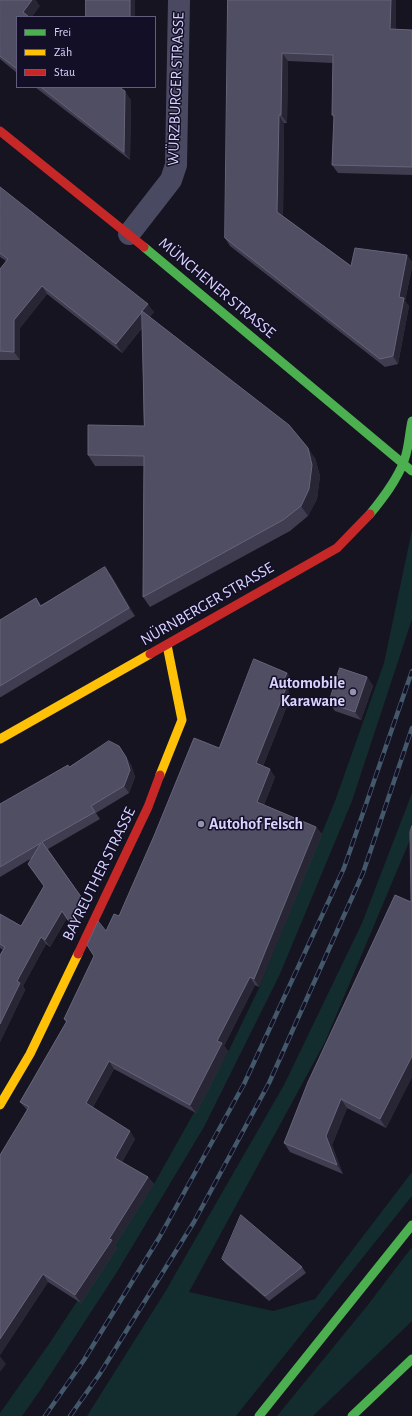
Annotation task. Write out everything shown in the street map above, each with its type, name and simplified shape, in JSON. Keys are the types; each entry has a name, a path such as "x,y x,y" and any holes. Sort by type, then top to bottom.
{"main road":[{"name":"MÜNCHENER STRASSE","path":"0,131 129,234 412,471"},
{"path":"403,465 412,421"},
{"name":"NÜRNBERGER STRASSE","path":"0,739 337,548 352,534 384,494 403,465"},
{"name":"BAYREUTHER STRASSE","path":"0,1105 30,1054 148,806 182,720 167,645"},
{"path":"259,1416 412,1225"},
{"path":"352,1416 412,1359"}],"street":[{"name":"WÜRZBURGER STRASSE","path":"129,234 172,180 176,165 179,0"}],"green space":[{"path":"412,530 412,619 352,801 280,974 204,1127 117,1272 22,1416 0,1416 0,1413 49,1344 154,1184 229,1050 259,988 335,801 384,663"},
{"path":"412,793 412,835 325,1042 189,1292 273,1311 315,1299 412,1172 412,1196 236,1416 87,1416 165,1292 284,1085 362,923"},
{"path":"412,1247 412,1321 313,1416 277,1416 367,1306"}],"building":[{"path":"0,0 32,0 23,12 28,16 16,16 16,68 0,56"},
{"path":"86,0 130,0 130,16 86,16"},
{"path":"228,0 391,0 390,29 412,30 412,167 332,165 334,115 332,115 333,55 282,53 277,212 351,266 355,248 407,255 399,297 404,298 393,356 380,359 225,238"},
{"path":"42,88 120,88 125,91 124,152"},
{"path":"0,187 148,304 116,344 42,286 14,320 14,352 0,351 0,269 8,259 0,253"},
{"path":"142,311 289,425 308,448 312,465 309,489 301,506 283,520 143,597 144,456 88,455 88,425 144,426"},
{"path":"105,567 129,608 0,686 0,620 36,598 40,606"},
{"path":"254,659 287,673 281,686 286,688 256,763 270,769 257,802 316,827 254,979 250,977 217,1041 222,1043 190,1105 109,1061 86,1103 130,1131 115,1158 148,1177 109,1239 112,1240 75,1295 43,1274 0,1339 0,1155 29,1107 20,1102 67,1021 64,1019 94,956 87,945 98,921 106,931 114,914 119,916 194,738 219,748"},
{"path":"340,668 367,677 355,712 329,703"},
{"path":"109,741 119,746 126,757 130,770 124,786 91,806 95,812 42,842 82,898 70,923 62,911 45,940 41,937 17,981 20,983 0,1024 0,955 5,947 0,944 0,914 21,926 44,886 28,864 41,843 0,867 0,804 68,765 69,767"},
{"path":"412,826 412,1056 380,1119 341,1099 326,1136 337,1165 284,1143 308,1082 395,895 411,902 410,832"},
{"path":"241,1215 302,1267 265,1296 222,1259"}],"railway":[{"path":"45,1416 84,1360 159,1238 244,1084 344,868 412,671"},
{"path":"70,1416 99,1375 194,1222 269,1083 363,873 412,728"}],"traffic: fast":[{"path":"144,247 412,471"},
{"path":"370,514 398,475 407,451 412,421"},
{"path":"259,1416 412,1225"},
{"path":"352,1416 412,1359"}],"traffic: slow":[{"path":"160,775 182,720 167,645"},
{"path":"0,739 150,654"},
{"path":"0,1105 30,1054 78,954"}],"traffic: jam":[{"path":"0,131 144,247"},
{"path":"150,654 337,548 370,514"},
{"path":"78,954 148,807 160,775"}],"place":[{"name":"Automobile Karawane","path":"353,692"},
{"name":"Autohof Felsch","path":"201,824"}]}
